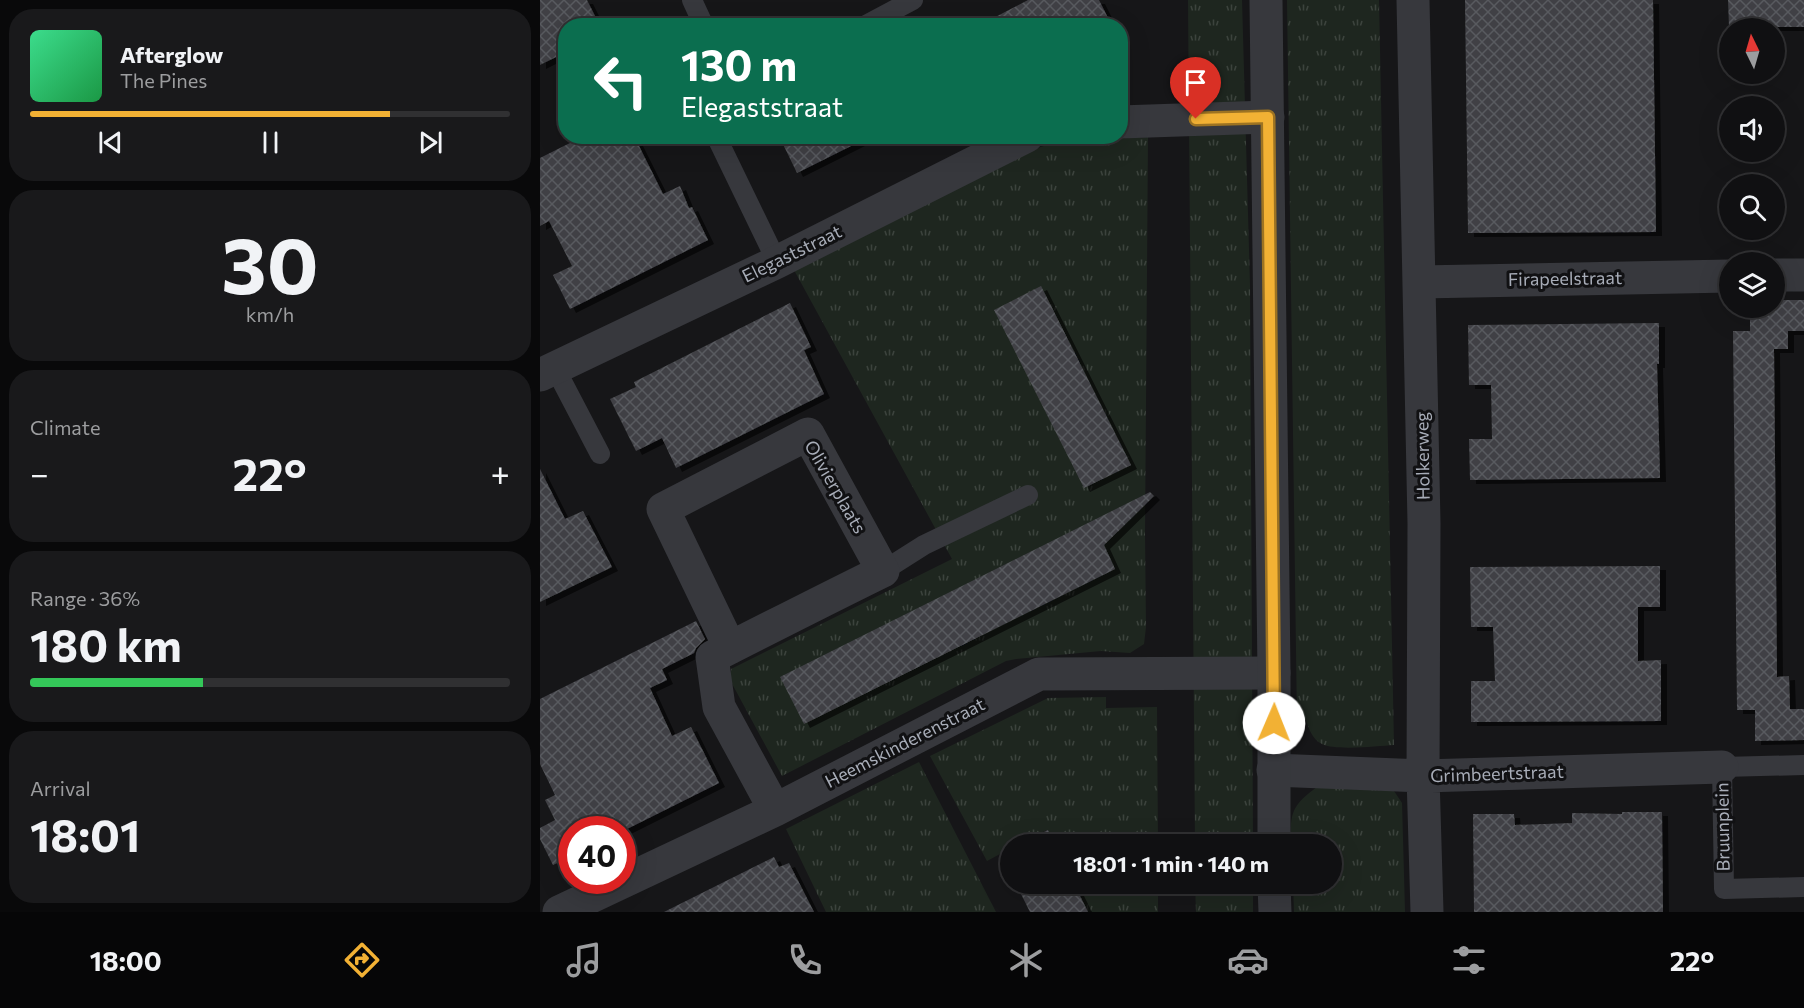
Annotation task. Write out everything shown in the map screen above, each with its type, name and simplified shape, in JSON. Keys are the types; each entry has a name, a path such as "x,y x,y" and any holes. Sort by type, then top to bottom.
{"street":[{"path":"1266,0 1274,834"},
{"name":"Holkerweg","path":"1413,0 1424,523 1423,776 1427,912"},
{"path":"1128,122 1268,117"},
{"name":"Elegaststraat","path":"547,372 777,262 1011,144"},
{"path":"1785,275 1804,275"},
{"name":"Firapeelstraat","path":"1420,282 1719,276"},
{"name":"Olivierplaats","path":"730,648 663,509 808,434 883,571"},
{"path":"775,810 719,707 712,657 883,571"},
{"name":"Heemskinderenstraat","path":"559,912 775,810 1038,674 1274,673"},
{"name":"Grimbeertstraat","path":"1273,770 1423,776 1722,767"},
{"path":"1274,894 1275,912"}],"lane":[{"path":"692,0 700,18"},
{"path":"879,18 913,0"},
{"path":"720,144 777,262"},
{"name":"Elegaststraat","path":"547,372 600,454"},
{"path":"883,571 924,545 1028,495"},
{"name":"Bruunplein","path":"1804,765 1722,767 1724,889 1804,887"}],"green space":[{"path":"1188,0 1242,0 1250,285 1253,834 1195,834"},
{"path":"1287,0 1379,0 1394,745 1357,748 1328,746 1322,744 1311,734 1306,720 1297,720"},
{"path":"1148,137 1146,627 1144,644 1130,653 1101,651 1006,661 782,776 730,680 731,669 952,559 794,270 1031,150 1050,144 1128,144 1128,138"},
{"path":"1106,697 1106,708 1157,707 1158,834 1049,834 1047,830 1039,834 1000,834 1000,854 987,861 930,756 1048,698"},
{"path":"919,762 996,912 826,912 786,829"},
{"path":"1317,787 1394,791 1402,803 1405,912 1294,912 1293,894 1342,894 1342,834 1291,834 1294,811 1302,800"},
{"path":"1079,894 1158,894 1158,912 1088,912"},
{"path":"1195,894 1253,894 1253,912 1196,912"}],"building":[{"path":"540,0 587,0 596,18 558,18 558,56 540,65"},
{"path":"1028,0 1099,0 1108,18 993,18"},
{"path":"1465,0 1653,0 1656,232 1468,233"},
{"path":"1728,0 1804,0 1804,27 1785,27 1785,18 1729,18"},
{"path":"568,144 638,144 663,194 680,186 689,208 692,207 708,240 570,309 553,275 572,266 549,221 540,226 540,158"},
{"path":"783,144 855,144 797,173"},
{"path":"1041,286 1131,465 1084,488 994,310"},
{"path":"1785,300 1804,300 1804,331 1788,331 1788,349 1774,349 1777,677 1789,676 1790,709 1804,709 1804,740 1755,741 1755,710 1737,710 1733,331 1750,331 1750,318 1785,318"},
{"path":"790,303 811,347 804,350 824,394 676,468 662,438 636,451 610,399 636,387 634,382"},
{"path":"1659,323 1659,364 1657,364 1660,478 1470,480 1469,439 1492,439 1491,385 1469,385 1468,325"},
{"path":"540,469 565,519 583,511 612,567 540,602"},
{"path":"1150,492 1154,496 1104,545 1115,569 804,724 780,677"},
{"path":"1660,566 1660,607 1638,607 1638,661 1661,660 1661,721 1471,722 1471,681 1495,681 1493,627 1471,627 1470,567"},
{"path":"696,621 705,639 694,653 662,669 667,680 650,688 672,736 691,727 719,783 636,824 636,816 558,816 558,863 553,865 540,839 540,828 555,820 545,800 555,795 540,764 540,699"},
{"path":"1622,812 1662,812 1663,912 1474,912 1473,814 1514,814 1515,825 1572,823 1572,813 1622,814"},
{"path":"774,857 779,867 789,863 814,912 664,912"},
{"path":"1021,894 1079,894 1088,912 1030,912"}],"route":[{"path":"1196,119 1268,117 1274,723"}]}
